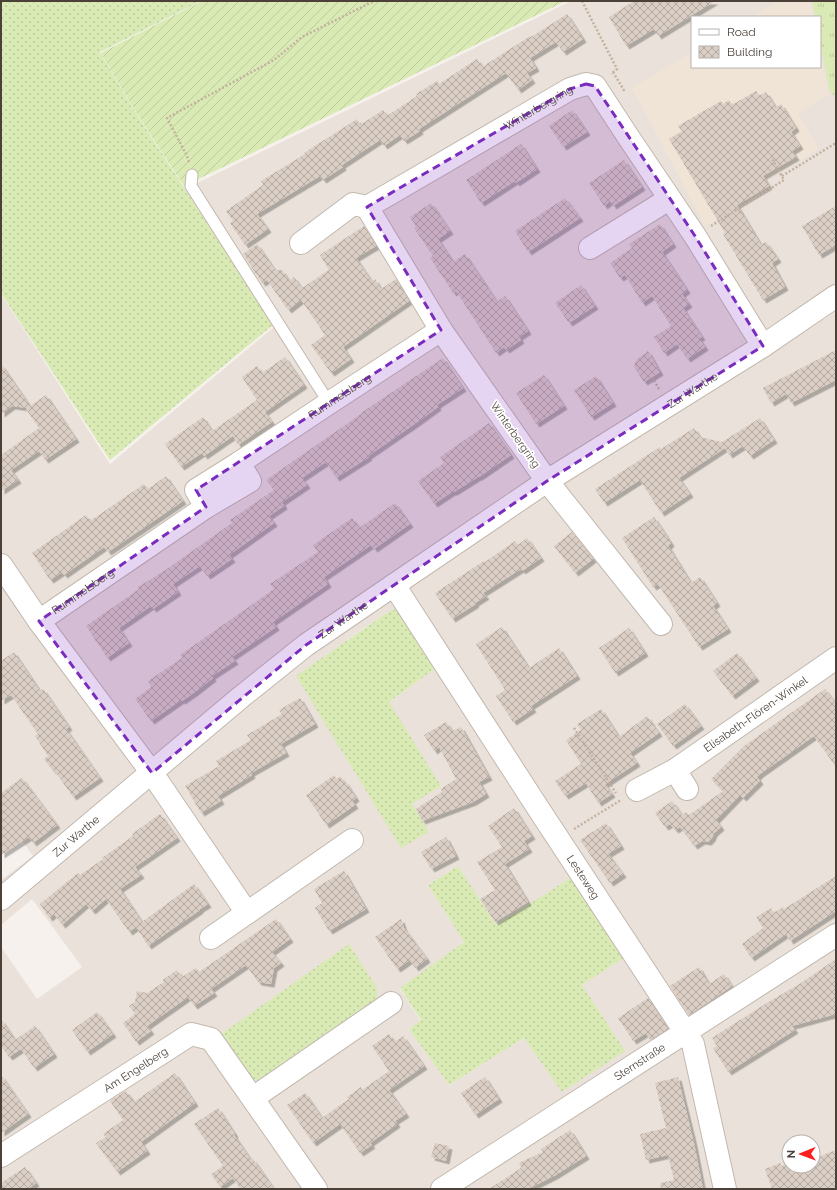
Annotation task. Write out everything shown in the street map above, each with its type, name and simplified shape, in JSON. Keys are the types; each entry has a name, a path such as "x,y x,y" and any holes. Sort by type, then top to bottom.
{"street":[{"name":"Winterbergring","path":"301,243 353,204 367,207 570,89 586,84 595,86"},
{"path":"595,86 695,236 763,346"},
{"path":"590,248 669,198"},
{"name":"Winterbergring","path":"367,207 441,330 547,481"},
{"name":"Zur Warthe","path":"1,899 241,697 306,645 547,481 763,346 836,296"},
{"name":"Rummelsberg","path":"39,621 206,507 250,482 239,463 441,330"},
{"path":"547,481 661,624"},
{"path":"1,565 39,621 152,773 247,913"},
{"name":"Lesteweg","path":"394,585 693,1044 725,1189"},
{"name":"Elisabeth-Flören-Winkel","path":"629,795 675,770 836,658"},
{"path":"675,770 687,789"},
{"path":"211,938 352,840"},
{"name":"Sternstraße","path":"442,1189 836,934"},
{"path":"253,1098 391,1003"},
{"name":"Am Engelberg","path":"1,1156 191,1034 211,1039 316,1189"}],"lane":[{"path":"192,175 191,186 329,403"}],"path":[{"path":"192,175 187,156 168,118 274,60 302,37 374,1"},
{"path":"582,1 616,69 595,86"},
{"path":"782,176 836,143"},
{"path":"695,236 784,180 771,157"},
{"path":"559,839 629,795 574,728"}],"highlighted area":[{"path":"586,84 595,86 695,236 763,346 547,481 306,645 152,773 39,621 206,507 196,490 441,330 367,207 570,89"}],"shaded area":[{"path":"571,1 836,1 836,1189 1,1189 1,947 37,999 82,967 32,899 1,925 1,880 33,856 1,810 1,294 110,464 274,327 185,189","holes":["401,609 436,668 389,702 412,804 347,640 391,610","458,866 495,925 624,957 582,985 524,1038 449,1085 409,1029 421,1021 400,989 464,942 428,885"]},
{"path":"778,1 810,1 814,16 753,16"},
{"path":"691,53 691,68 821,68 821,54 829,94 798,113 819,149 768,178 771,186 705,226 632,88"}],"green space":[{"path":"1,1 201,1 100,52 130,104 273,325 110,460 1,293"},
{"path":"202,1 566,1 184,186 130,103 101,53"},
{"path":"812,1 836,1 836,98 830,91 821,47 821,16 815,16"},
{"path":"401,609 436,668 389,702 441,786 412,804 429,832 401,848 296,676 391,610"},
{"path":"458,866 496,925 572,877 625,957 582,985 625,1051 562,1092 524,1038 449,1085 409,1029 421,1020 400,988 464,942 428,885"},
{"path":"349,944 377,988 377,998 374,1006 258,1081 250,1078 220,1035"}],"building":[{"path":"634,1 715,1 658,36 654,29 626,46 609,17"},
{"path":"567,14 583,39 563,52 556,42 530,58 536,68 527,73 532,80 518,90 506,73 419,129 420,131 404,141 400,135 384,146 380,140 342,165 343,167 323,180 320,176 257,214 268,229 245,245 230,223 233,221 226,211 263,185 261,181 357,119 360,125 383,110 387,116 417,96 416,94 437,81 439,84 477,59 482,67"},
{"path":"756,91 759,96 766,92 776,108 781,104 796,128 791,132 800,146 792,151 796,157 763,176 769,186 737,205 761,245 766,242 778,259 772,263 785,287 763,300 723,234 725,233 669,139 682,131 678,126 721,101 723,104 729,100 732,105"},
{"path":"572,110 587,132 563,147 549,126"},
{"path":"521,144 537,169 481,203 466,180"},
{"path":"624,160 642,187 613,206 610,201 604,206 589,183"},
{"path":"565,198 580,218 528,252 515,231"},
{"path":"431,203 450,231 438,239 453,262 465,254 497,302 505,296 528,331 519,337 521,340 506,350 504,347 496,353 456,291 453,293 430,258 433,256 414,228 416,226 410,217"},
{"path":"836,206 836,245 819,255 802,226"},
{"path":"660,224 673,244 662,252 687,290 682,294 689,304 683,308 702,337 699,338 705,347 687,359 677,344 664,353 654,337 671,326 652,296 642,303 625,275 620,278 610,263 632,248 629,244"},
{"path":"364,226 376,246 356,258 372,282 375,279 381,289 396,279 409,301 343,347 351,359 331,373 311,345 325,335 301,300 288,310 267,280 262,283 243,254 257,244 275,270 282,270 289,281 294,277 302,288 329,270 320,255"},
{"path":"581,285 595,306 569,323 555,303"},
{"path":"836,350 836,380 791,403 786,394 771,403 763,388"},
{"path":"648,351 660,372 644,382 634,367 636,360"},
{"path":"285,357 304,385 265,412 272,422 238,445 233,436 204,456 202,453 181,467 165,444 203,417 212,431 257,400 242,377 257,366 262,373"},
{"path":"443,358 463,388 437,405 438,407 368,456 369,457 336,478 326,462 302,478 307,485 282,502 284,506 269,516 274,523 229,555 232,559 207,576 200,566 173,584 178,592 153,609 151,606 119,628 129,643 107,658 86,626 139,589 138,587 164,571 232,523 230,520 274,490 266,480 361,413"},
{"path":"1,364 30,406 46,395 76,439 45,460 39,451 11,470 18,480 1,491 1,455 39,428 26,409 27,408 12,406 1,414"},
{"path":"544,375 564,406 536,424 516,393"},
{"path":"596,376 613,403 591,417 574,390"},
{"path":"760,418 774,440 750,456 743,446 729,455 725,448 679,478 690,494 661,513 640,480 604,503 595,489 660,447 661,449 694,428 700,437 722,442"},
{"path":"489,423 511,455 479,477 434,504 418,481 444,463 440,457"},
{"path":"166,476 183,501 108,552 104,547 64,575 62,572 50,580 32,553 86,515 90,521 144,484 148,489"},
{"path":"395,503 410,524 374,549 371,545 324,577 328,584 273,622 276,627 232,657 235,661 212,676 213,678 195,692 151,721 135,699 151,687 148,681 182,658 180,655 274,589 270,584 318,552 313,545 352,518 359,528"},
{"path":"654,517 671,543 668,546 691,583 700,577 717,603 713,606 728,629 699,647 658,584 653,587 622,538"},
{"path":"572,532 593,559 575,573 554,546"},
{"path":"527,538 541,558 522,571 521,569 483,593 486,596 452,619 435,593 484,561 485,562 515,541 518,545"},
{"path":"502,627 529,668 559,648 577,676 531,706 533,709 513,722 496,696 505,690 476,644"},
{"path":"629,628 645,653 615,673 599,648"},
{"path":"14,652 40,691 43,689 48,696 69,727 66,729 100,778 73,797 54,770 53,771 44,759 48,756 35,736 38,734 11,695 1,701 1,661"},
{"path":"737,653 756,678 732,696 713,671"},
{"path":"825,689 836,704 836,767 814,736 757,777 760,781 743,798 740,795 716,820 721,827 714,833 708,842 702,841 694,846 680,827 675,830 670,824 665,827 655,813 672,801 682,815 686,812 689,815 723,791 711,779 744,746"},
{"path":"300,698 315,724 281,744 286,753 251,773 252,775 218,796 221,801 201,813 185,786 219,766 216,761 251,740 247,735 282,714 279,710"},
{"path":"685,704 701,726 673,746 657,724"},
{"path":"601,709 619,737 647,716 659,733 630,753 637,763 605,784 612,794 598,803 586,783 565,796 555,781 581,764 566,740 581,730 577,724"},
{"path":"446,722 452,731 461,727 489,777 479,782 486,794 473,802 422,821 416,809 442,792 441,789 456,779 439,747 434,751 424,735"},
{"path":"334,775 337,779 340,776 344,782 345,781 356,798 352,801 355,805 326,825 306,795"},
{"path":"22,778 57,825 33,843 29,837 1,855 1,793"},
{"path":"514,808 532,836 524,841 529,849 505,864 528,902 495,922 480,899 495,890 477,862 502,847 488,826"},
{"path":"160,814 177,838 135,867 141,875 120,889 142,922 194,884 208,904 148,946 136,927 129,932 106,899 92,911 86,904 62,925 54,914 49,918 40,904 78,873 80,875 103,859 102,858 133,836 132,834"},
{"path":"606,823 621,846 608,854 623,874 610,883 580,840"},
{"path":"446,837 456,856 431,869 421,852"},
{"path":"344,871 366,909 329,931 315,908 322,903 314,889"},
{"path":"836,876 836,911 790,941 786,934 751,958 742,944 763,928 756,917 771,908 774,913 783,907 784,909"},
{"path":"276,919 290,939 272,952 281,963 274,968 271,984 258,982 246,965 211,989 214,993 194,1006 188,997 147,1026 151,1031 136,1042 123,1023 135,1014 129,1006 135,1002 137,991 147,993 164,982 163,980 177,970 182,977 196,968 199,972"},
{"path":"401,919 404,928 427,959 415,968 410,960 397,969 375,937"},
{"path":"836,959 836,1014 792,1026 795,1030 728,1072 713,1048 717,1046 712,1038 801,983"},
{"path":"699,967 709,984 724,974 732,986 689,1015 670,986"},
{"path":"648,998 668,1029 650,1040 646,1033 633,1041 618,1018"},
{"path":"97,1012 113,1034 87,1052 72,1030"},
{"path":"1,1019 21,1049 9,1057 1,1046"},
{"path":"35,1026 54,1054 34,1068 15,1040"},
{"path":"389,1034 395,1042 403,1036 424,1066 389,1090 406,1114 395,1121 397,1124 370,1143 372,1145 360,1153 340,1124 313,1143 287,1105 305,1093 322,1118 349,1099 347,1097 361,1087 362,1090 389,1071 372,1046"},
{"path":"175,1073 195,1103 141,1142 147,1151 117,1172 96,1143 106,1137 103,1134 123,1120 110,1101 126,1091 134,1102"},
{"path":"1,1075 28,1114 1,1133"},
{"path":"485,1077 499,1099 475,1115 461,1093"},
{"path":"678,1077 694,1143 703,1189 661,1189 660,1183 674,1180 668,1155 646,1160 640,1134 666,1128 655,1083"},
{"path":"218,1108 251,1160 253,1159 274,1189 240,1189 233,1178 220,1187 211,1174 223,1166 194,1124"},
{"path":"570,1130 586,1156 554,1176 528,1189 489,1189 521,1168 519,1163 543,1152 541,1149"},
{"path":"435,1143 449,1146 446,1161 431,1157"},
{"path":"836,1150 836,1189 772,1189 765,1169 780,1163 781,1174 821,1174 821,1156"},
{"path":"25,1167 36,1183 28,1189 1,1189 1,1183"}]}
